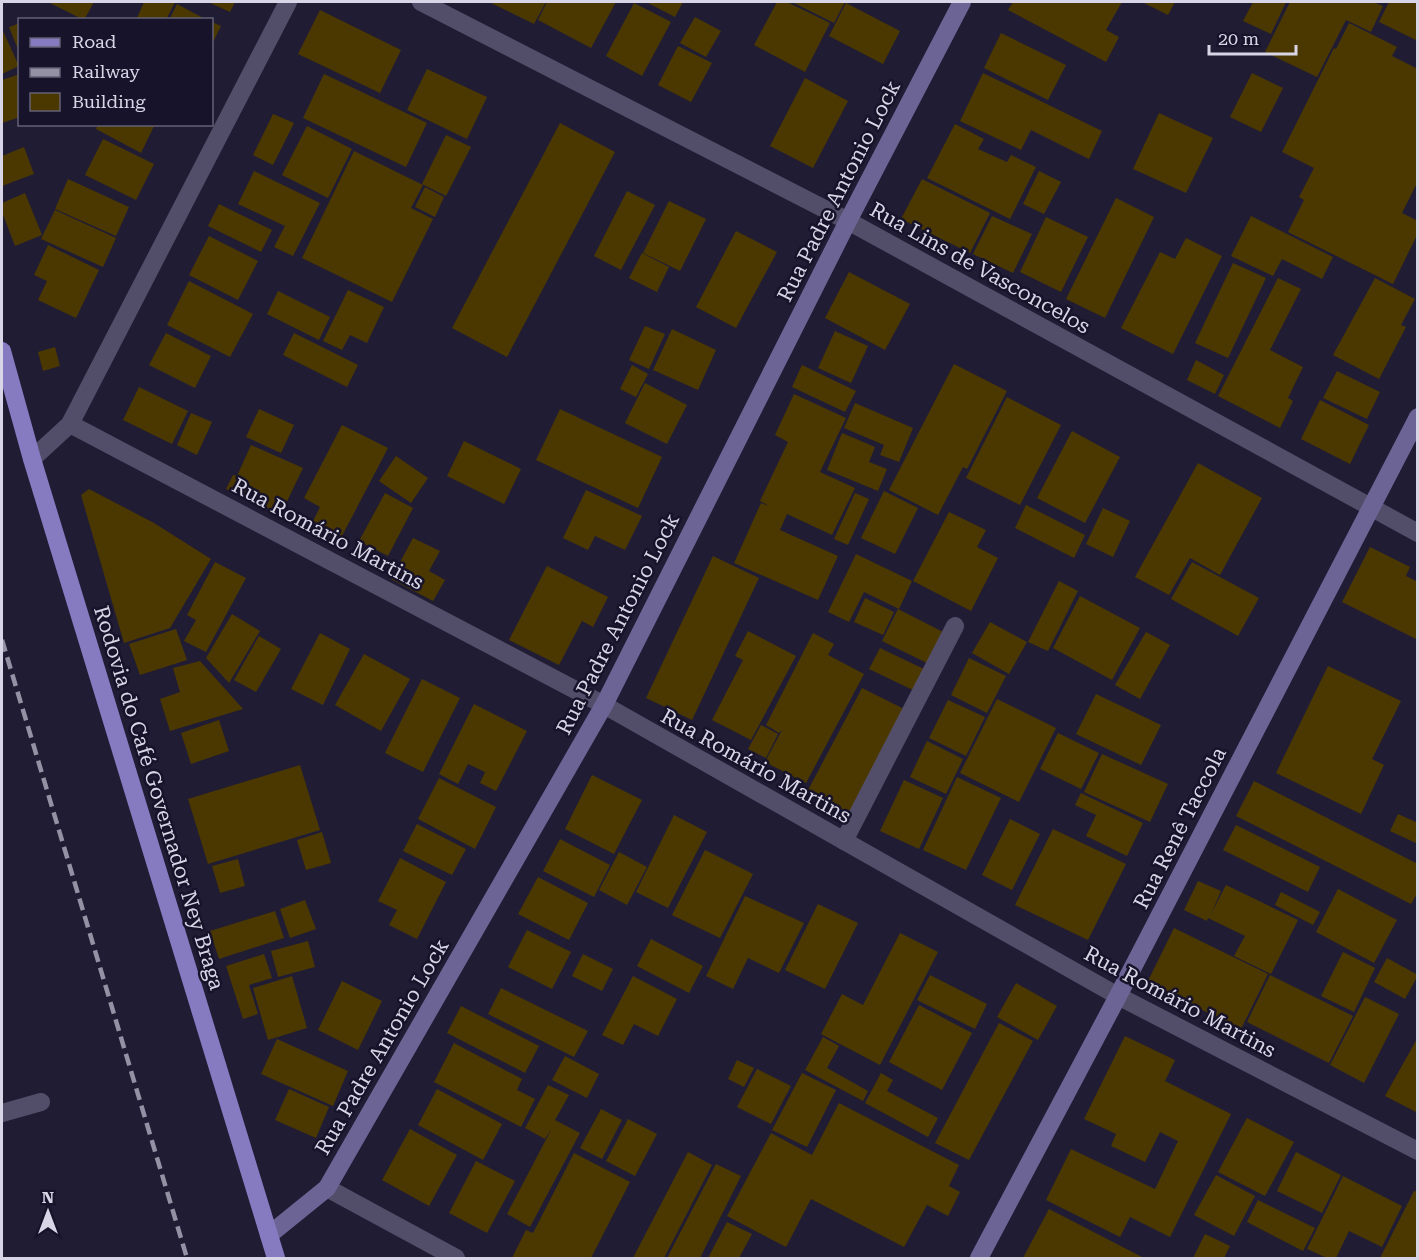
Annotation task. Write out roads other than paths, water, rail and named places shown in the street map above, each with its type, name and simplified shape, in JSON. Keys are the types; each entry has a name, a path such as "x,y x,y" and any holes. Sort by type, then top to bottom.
{"main road":[{"name":"Rua Padre Antonio Lock","path":"269,1235 327,1188 604,705 848,221 962,2"},
{"name":"Rodovia do Café Governador Ney Braga","path":"2,351 32,459 276,1258"},
{"name":"Rua Renê Taccola","path":"979,1258 1118,996 1418,417"}],"street":[{"path":"32,459 70,424 288,2"},
{"name":"Rua Lins de Vasconcelos","path":"421,2 848,221 1418,533"},
{"name":"Rua Romário Martins","path":"70,424 604,705 1118,996 1418,1151"},
{"path":"843,841 956,626"},
{"path":"2,1113 40,1102"},
{"path":"327,1188 456,1258"}],"railway":[{"path":"2,640 187,1258"}]}
